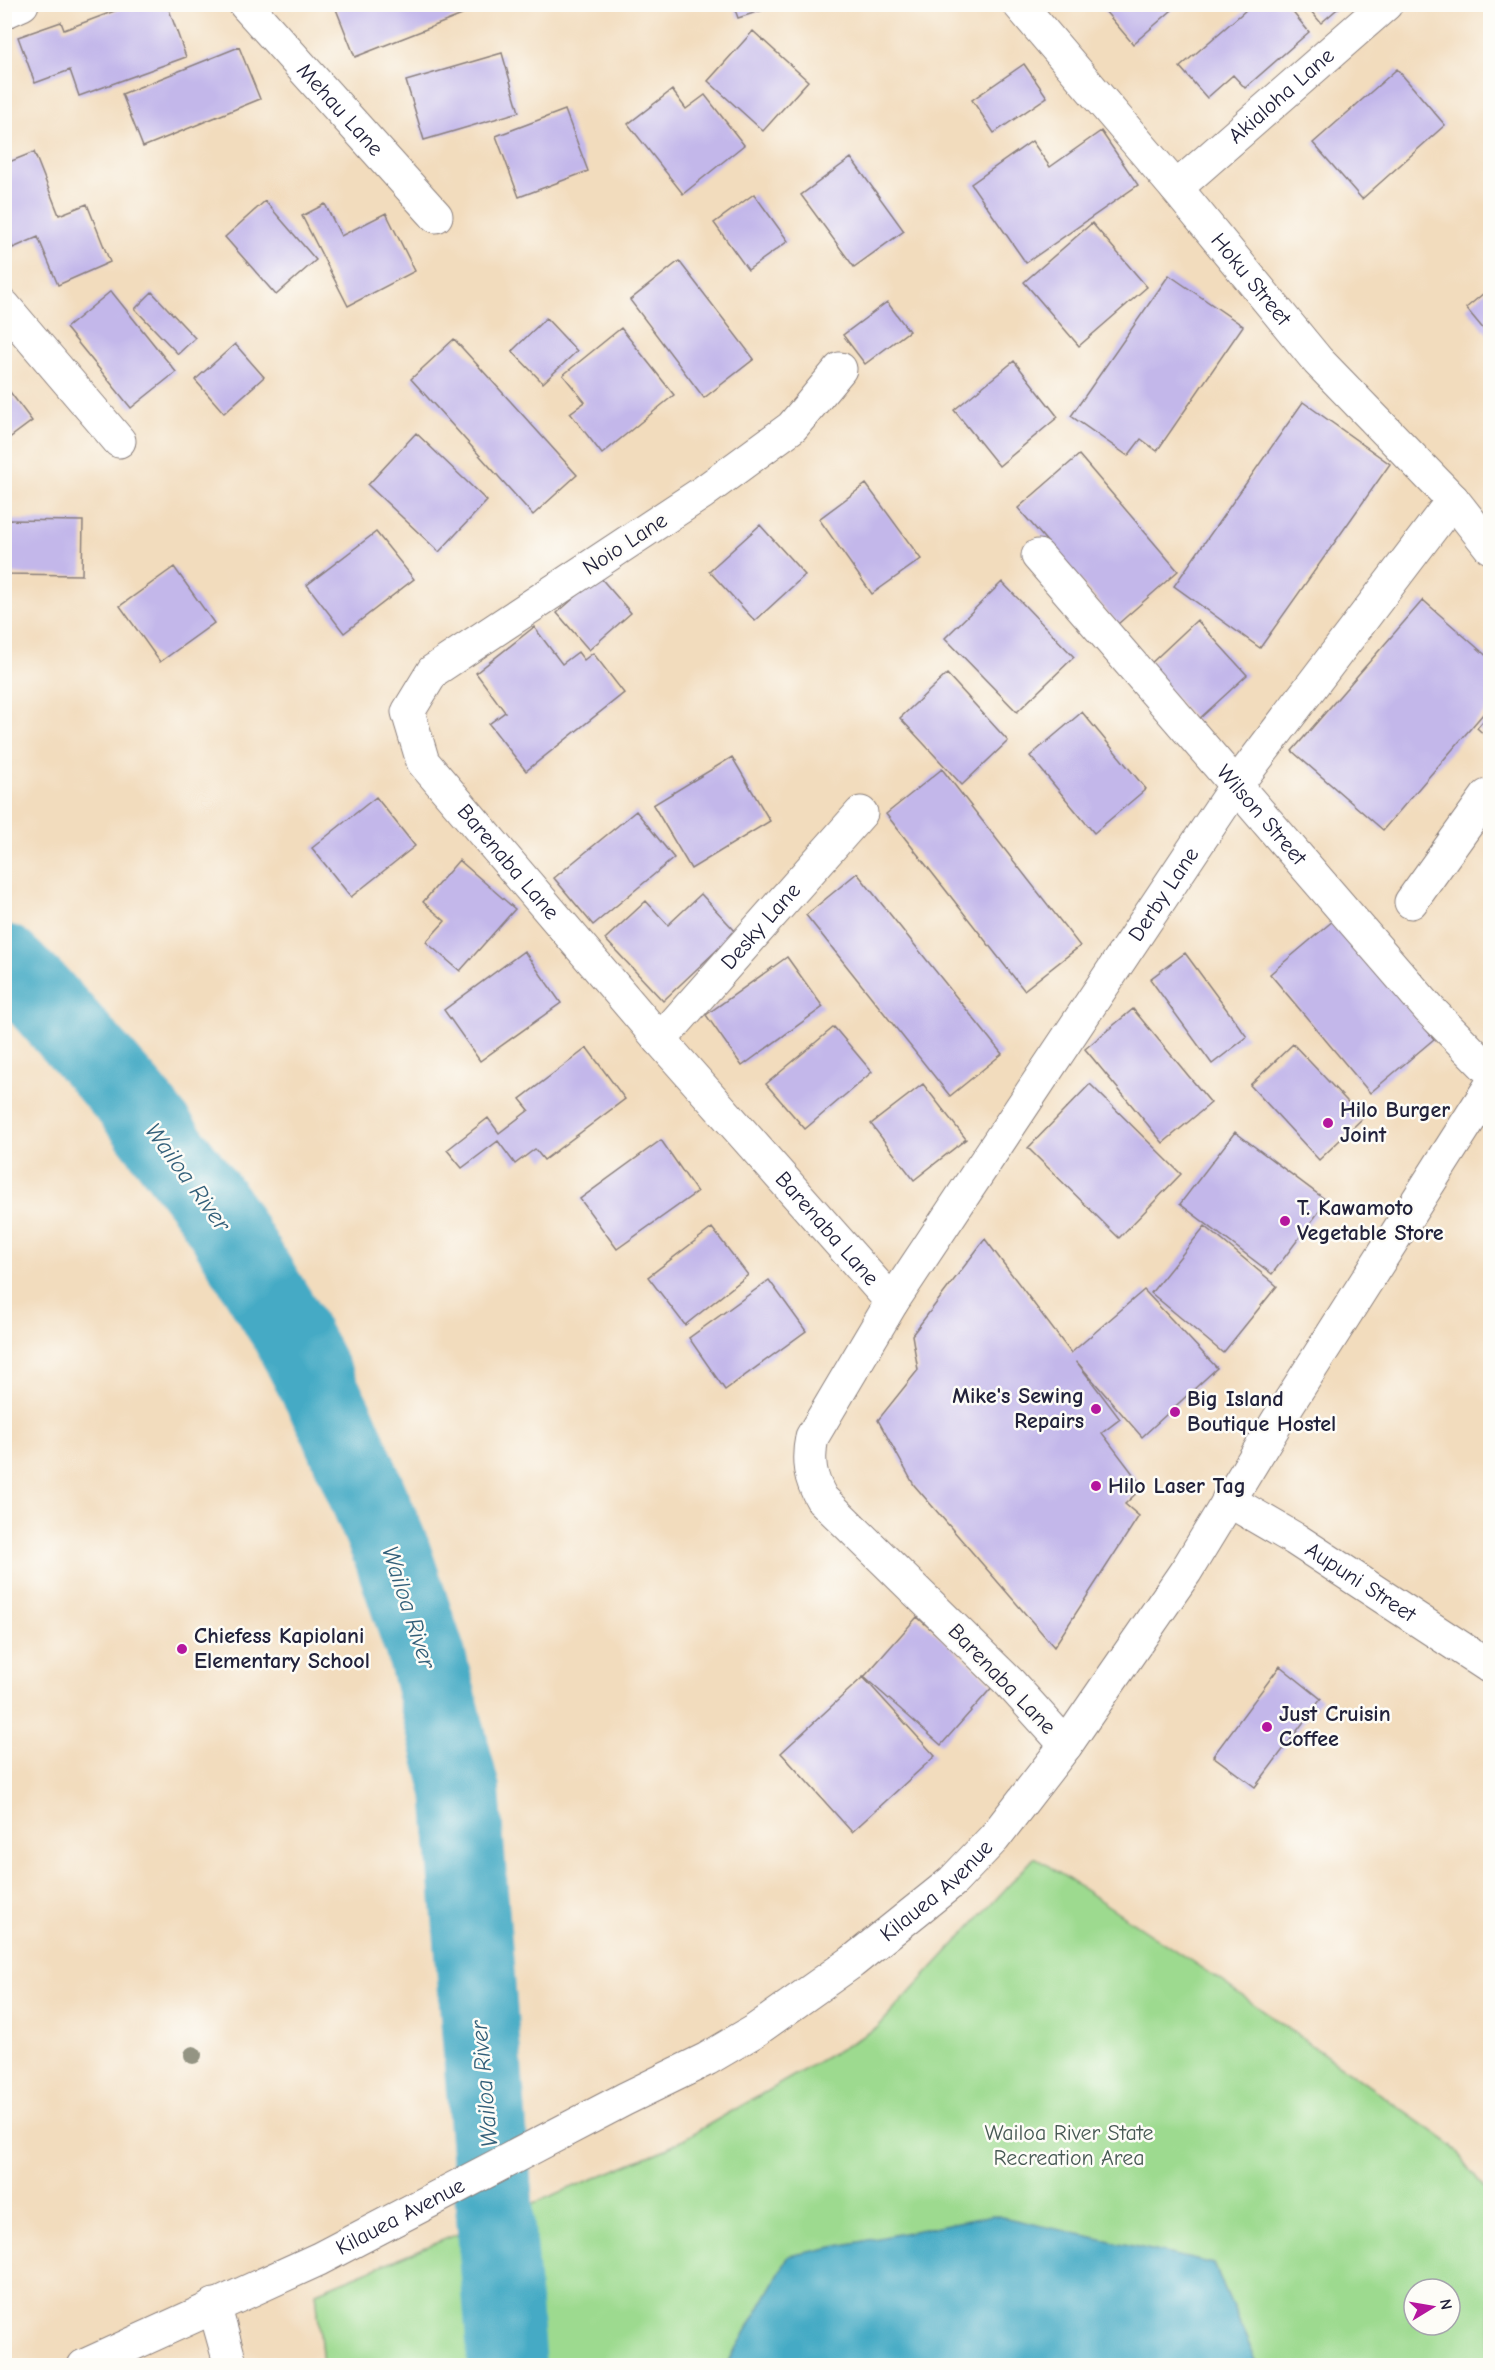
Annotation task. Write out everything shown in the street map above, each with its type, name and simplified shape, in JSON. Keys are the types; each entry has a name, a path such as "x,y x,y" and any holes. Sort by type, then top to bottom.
{"street":[{"path":"4,12 22,4"},
{"name":"Mehau Lane","path":"245,4 436,216"},
{"name":"Hoku Street","path":"1018,4 1176,188 1318,361 1452,500 1491,547"},
{"name":"Akialoha Lane","path":"1176,188 1386,4"},
{"path":"4,306 119,441"},
{"name":"Noio Lane","path":"408,712 433,671 702,493 792,427 840,369"},
{"name":"Derby Lane","path":"892,1302 1237,784 1452,500"},
{"name":"Wilson Street","path":"1038,556 1429,1009 1491,1071"},
{"name":"Barenaba Lane","path":"408,712 423,762 660,1040 892,1302 812,1437 809,1463 816,1488 831,1510 1010,1683 1066,1746"},
{"path":"1411,902 1486,796 1491,799"},
{"name":"Desky Lane","path":"660,1040 861,813"},
{"name":"Kilauea Avenue","path":"84,2366 319,2259 706,2059 756,2030 852,1962 953,1881 994,1838 1066,1746 1186,1571 1228,1500 1491,1087"},
{"name":"Aupuni Street","path":"1228,1500 1295,1539 1491,1667"},
{"path":"214,2305 231,2366"}],"green space":[{"name":"Wailoa River State Recreation Area","path":"1035,1857 1224,1983 1452,2145 1490,2196 1490,2365 323,2365 316,2292 666,2149 877,2028"}],"water":[{"path":"993,2215 1214,2264 1258,2365 727,2365 789,2256"}],"building":[{"path":"133,4 167,4 186,57 79,96 70,70 35,83 18,37 61,22 64,30"},
{"path":"334,4 458,4 462,15 355,57"},
{"path":"733,4 778,4 779,5 738,18"},
{"path":"1099,4 1179,4 1133,44"},
{"path":"1253,4 1286,4 1309,32 1245,88 1233,75 1207,98 1180,67"},
{"path":"1305,4 1343,4 1321,23"},
{"path":"753,31 808,81 763,131 708,81"},
{"path":"239,47 260,99 143,147 122,94"},
{"path":"502,53 519,112 424,140 406,81"},
{"path":"1024,64 1047,97 994,133 972,100"},
{"path":"1397,69 1445,125 1362,199 1313,143"},
{"path":"672,90 686,109 705,95 744,145 683,194 628,124"},
{"path":"565,110 588,171 519,197 496,136"},
{"path":"1101,131 1138,185 1026,263 971,184 1032,141 1050,167"},
{"path":"34,152 59,215 87,204 110,262 58,285 38,237 13,248 4,226 4,164"},
{"path":"851,158 904,231 854,267 801,195"},
{"path":"754,194 788,241 748,270 714,223"},
{"path":"265,201 316,260 276,295 225,237"},
{"path":"325,204 341,236 386,213 415,271 348,306 302,216"},
{"path":"1092,223 1147,287 1079,346 1024,282"},
{"path":"679,261 754,359 704,398 630,300"},
{"path":"1169,275 1243,326 1157,451 1141,439 1128,456 1071,416"},
{"path":"1490,288 1490,337 1466,308"},
{"path":"111,291 176,372 131,408 66,328"},
{"path":"152,292 195,338 178,354 135,309"},
{"path":"887,302 909,331 865,364 843,335"},
{"path":"546,318 577,351 543,383 512,351"},
{"path":"621,328 674,395 602,454 570,413 585,402 563,375"},
{"path":"454,339 577,475 533,515 411,379"},
{"path":"235,344 264,377 224,413 195,380"},
{"path":"1014,361 1058,417 999,466 954,410"},
{"path":"4,384 32,421 4,442"},
{"path":"1303,402 1390,464 1260,648 1174,586"},
{"path":"416,433 487,501 439,552 368,485"},
{"path":"1079,455 1178,571 1118,624 1018,508"},
{"path":"866,484 921,559 872,594 819,519"},
{"path":"4,520 83,521 82,575 4,574"},
{"path":"760,525 805,575 755,621 709,571"},
{"path":"376,532 414,579 344,633 307,585"},
{"path":"174,567 214,623 160,662 120,606"},
{"path":"599,576 631,613 589,650 557,613"},
{"path":"1002,582 1074,657 1017,712 945,638"},
{"path":"1423,600 1490,659 1490,706 1383,830 1292,751"},
{"path":"1197,620 1247,675 1197,721 1147,667"},
{"path":"534,627 562,664 578,652 584,660 593,653 624,693 526,771 489,724 505,712 476,673"},
{"path":"947,674 1008,741 962,785 900,718"},
{"path":"1082,712 1146,789 1094,833 1030,756"},
{"path":"1490,713 1490,740 1477,728"},
{"path":"732,757 770,821 691,869 653,805"},
{"path":"942,769 1080,946 1024,990 886,814"},
{"path":"376,797 415,846 351,897 312,848"},
{"path":"636,811 674,858 593,925 554,878"},
{"path":"459,860 515,909 460,971 426,942 445,921 423,902"},
{"path":"857,873 1002,1054 950,1096 806,915"},
{"path":"701,894 736,932 663,1001 605,939 646,901 668,925"},
{"path":"1334,920 1434,1039 1370,1093 1270,974"},
{"path":"524,951 561,1003 480,1061 444,1010"},
{"path":"1185,953 1247,1037 1212,1064 1150,979"},
{"path":"787,957 823,1007 742,1066 706,1015"},
{"path":"1133,1009 1211,1103 1163,1143 1085,1049"},
{"path":"834,1027 872,1072 805,1129 766,1084"},
{"path":"1293,1044 1363,1118 1319,1160 1250,1085"},
{"path":"587,1048 625,1099 544,1160 535,1149 515,1164 498,1141 462,1168 447,1150 488,1118 499,1133 529,1110 520,1099"},
{"path":"923,1084 966,1139 914,1180 871,1124"},
{"path":"1090,1084 1181,1174 1119,1238 1028,1148"},
{"path":"1235,1132 1327,1201 1272,1274 1180,1204"},
{"path":"661,1140 697,1192 617,1249 580,1199"},
{"path":"1205,1226 1277,1286 1223,1353 1151,1293"},
{"path":"712,1228 748,1275 685,1325 648,1277"},
{"path":"985,1239 1071,1353 1144,1290 1217,1368 1142,1437 1076,1361 1120,1419 1102,1433 1143,1487 1125,1504 1139,1516 1054,1647 914,1485 878,1420 918,1370 912,1335"},
{"path":"769,1280 806,1331 725,1390 689,1338"},
{"path":"917,1617 994,1685 941,1745 864,1677"},
{"name":"Just Cruisin Coffee","path":"1280,1666 1321,1699 1255,1787 1213,1756"},
{"path":"863,1677 935,1756 852,1832 781,1753"}],"waterway":[{"name":"Wailoa River","path":"4,963 40,997 132,1101 215,1210 287,1327 338,1425 392,1553 427,1657 461,1791 507,2366"}],"place":[{"name":"Hilo Burger Joint","path":"1328,1123"},
{"name":"T. Kawamoto Vegetable Store","path":"1285,1221"},
{"name":"Mike's Sewing Repairs","path":"1096,1409"},
{"name":"Big Island Boutique Hostel","path":"1175,1412"},
{"name":"Hilo Laser Tag","path":"1096,1486"},
{"name":"Chiefess Kapiolani Elementary School","path":"182,1649"},
{"name":"Just Cruisin Coffee","path":"1267,1727"}]}
